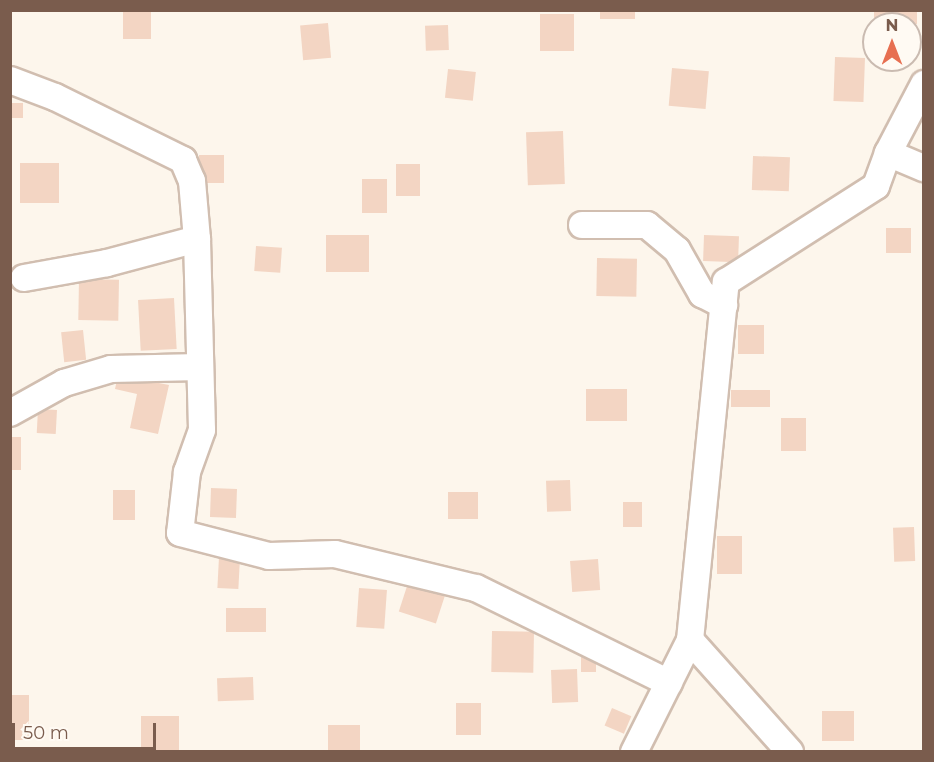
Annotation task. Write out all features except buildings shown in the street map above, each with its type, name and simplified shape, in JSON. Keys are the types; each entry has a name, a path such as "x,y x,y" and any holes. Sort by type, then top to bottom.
{"street":[{"path":"10,80 55,97 183,160 192,181 197,239 202,430 187,472 180,533 268,556 335,554 476,588 669,683"},
{"path":"634,752 690,640 726,282 876,186 888,153 924,84"},
{"path":"888,153 924,168"},
{"path":"582,225 647,225 677,250 702,294 724,305"},
{"path":"24,278 107,263 197,239"},
{"path":"10,413 64,383 111,369 200,367"},
{"path":"690,640 790,752"}]}
